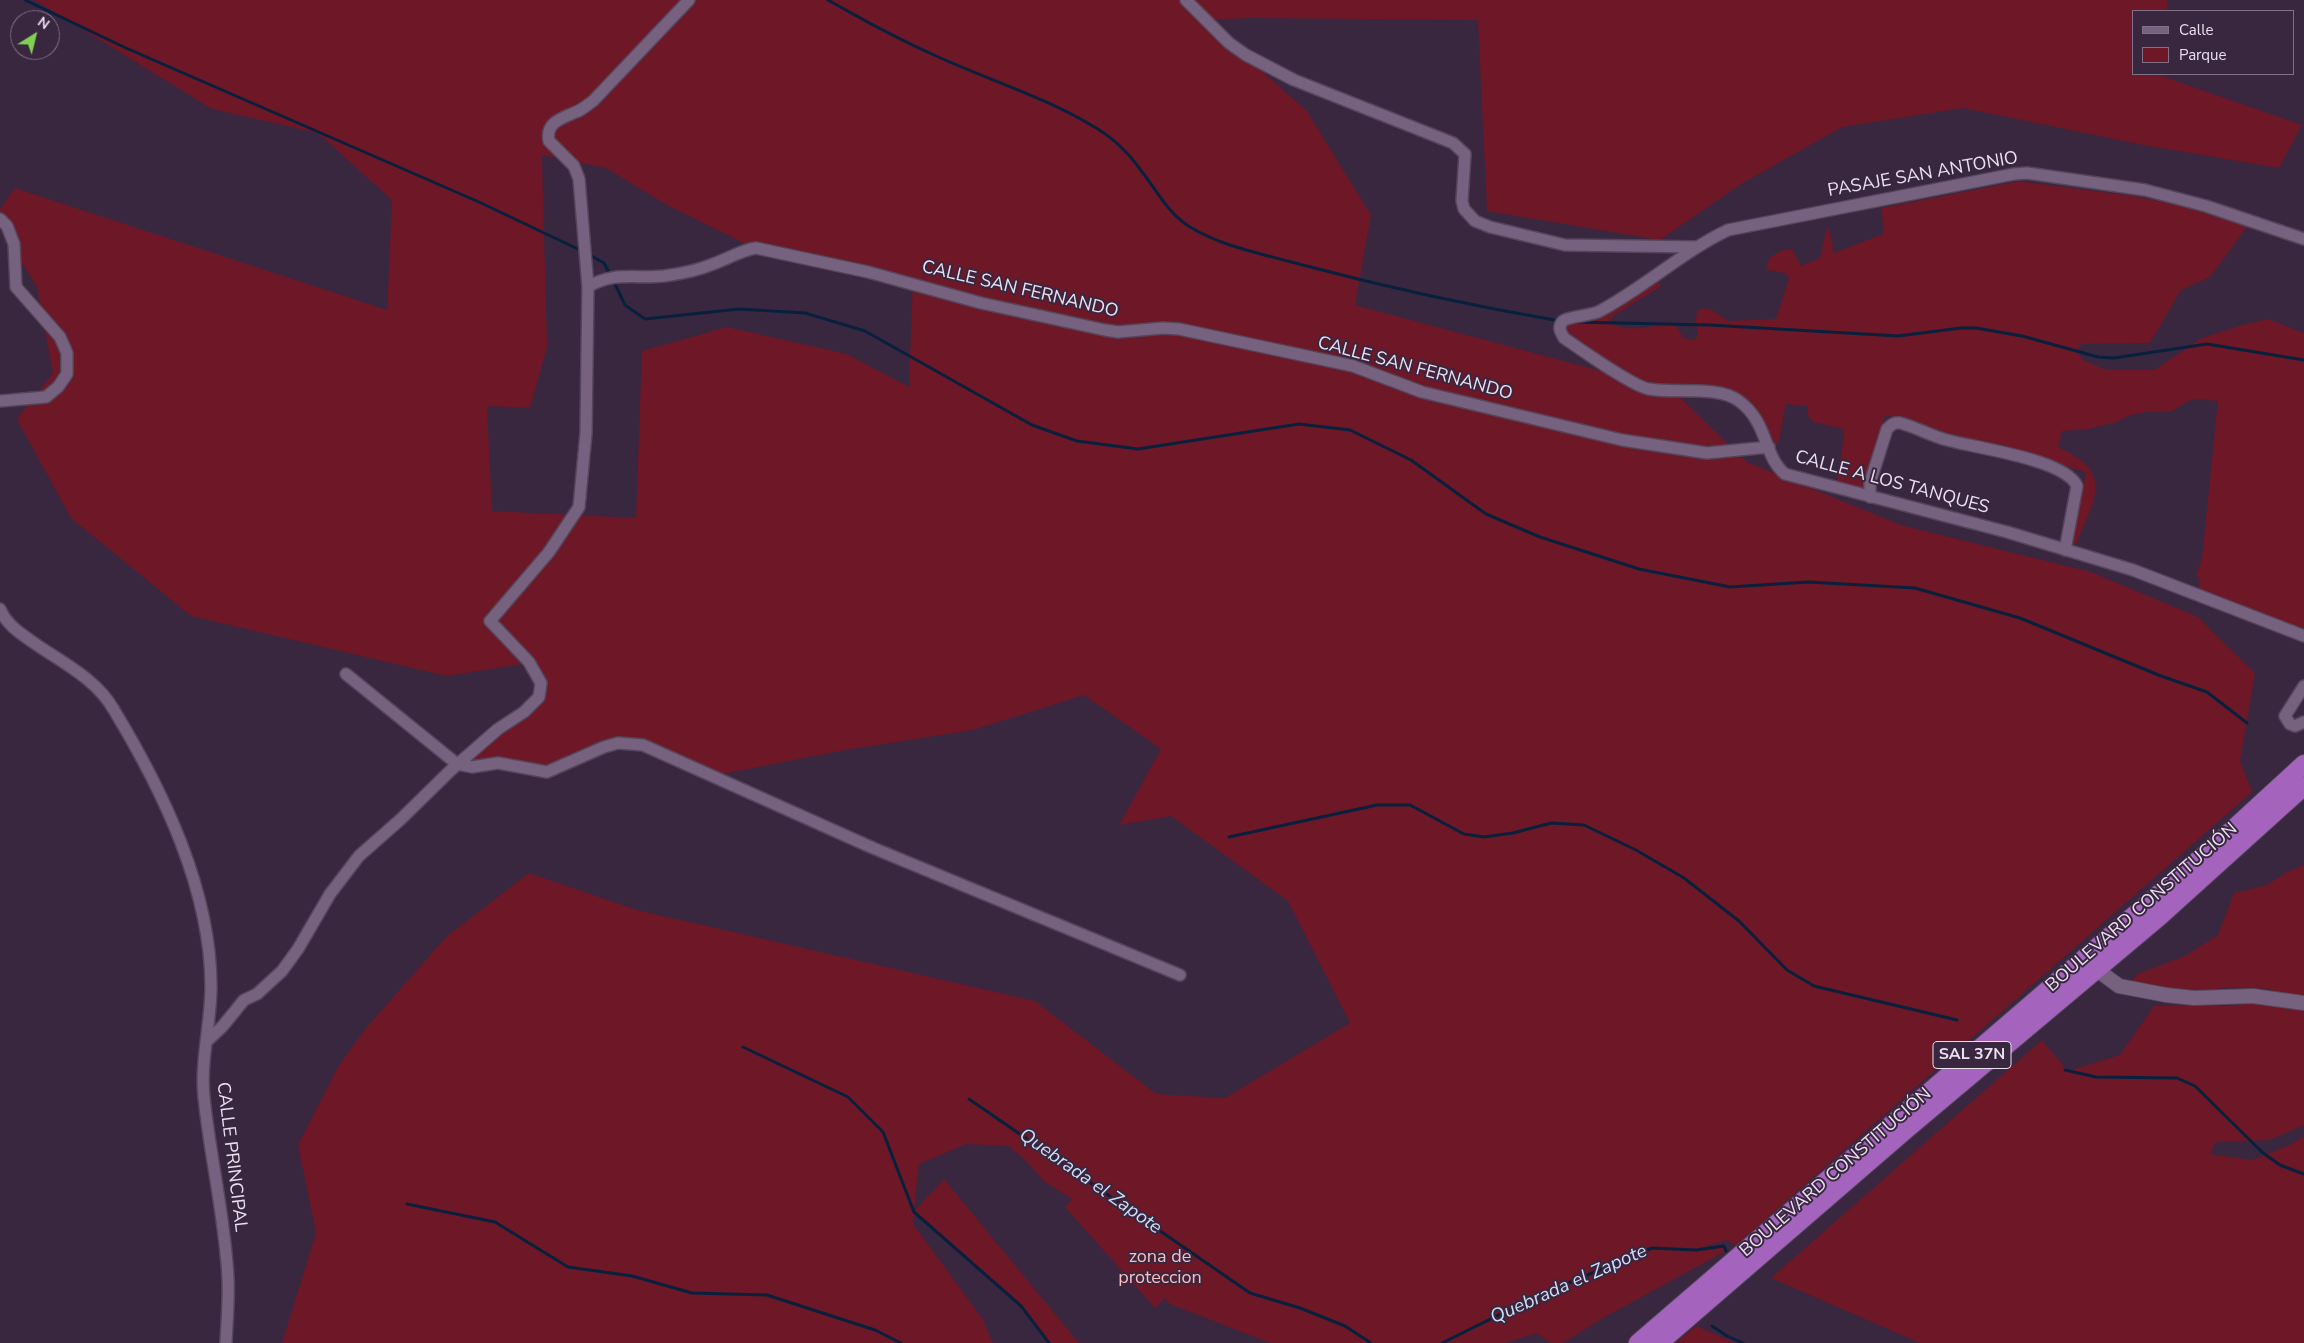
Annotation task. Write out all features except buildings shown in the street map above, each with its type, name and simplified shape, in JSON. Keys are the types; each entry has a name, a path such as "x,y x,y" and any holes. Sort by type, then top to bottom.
{"highway":[{"name":"BOULEVARD CONSTITUCIÓN","path":"1638,1343 2218,843 2304,764"},
{"name":"BOULEVARD CONSTITUCIÓN","path":"1659,1343 2233,851 2304,786"}],"street":[{"path":"208,1040 222,1027 244,1000 257,994 282,971 298,949 330,894 359,856 401,819 457,764 498,729 524,712 539,697 541,683 529,662 490,621 549,552 579,507 586,433 588,287 579,179 574,166 549,141 549,131 558,119 575,113 593,101 689,0"},
{"path":"1186,0 1228,43 1246,56 1294,80 1433,135 1457,147 1465,154 1462,201 1464,209 1474,221 1490,227 1565,245 1696,246"},
{"name":"PASAJE SAN ANTONIO","path":"1696,246 1728,230 1746,226 2027,173 2145,190 2206,206 2304,239"},
{"path":"0,219 7,226 14,244 16,286 60,337 67,353 67,374 58,387 46,397 0,401"},
{"name":"CALLE A LOS TANQUES","path":"1696,246 1599,311 1563,321 1560,332 1564,338 1648,389 1714,393 1738,400 1754,414 1778,469 1785,474 2133,570 2304,636"},
{"name":"CALLE SAN FERNANDO","path":"588,287 598,281 611,277 664,276 712,265 747,249 756,248 868,272 982,303 1118,332 1163,328 1179,329 1353,366 1422,392 1622,440 1707,453 1769,447"},
{"path":"1870,497 1870,483 1887,429 1890,425 1899,423 1946,440 2027,459 2070,477 2075,482 2077,491 2066,550"},
{"name":"CALLE PRINCIPAL","path":"0,609 13,628 84,677 99,690 113,708 172,816 178,832 204,922 209,952 211,988 203,1095 218,1186 228,1277 226,1343"},
{"path":"346,674 457,764 472,767 498,762 547,772 604,747 618,743 643,745 873,848 1180,975"},
{"path":"2304,686 2285,716 2290,724 2295,726 2304,722"},
{"path":"2096,969 2119,986 2166,994 2194,998 2254,996 2304,1004"}],"green space":[{"name":"zona de proteccion","path":"35,0 2168,0 2166,10 2132,10 2132,75 2159,75 2302,125 2279,168 2143,145 1963,108 1842,127 1741,184 1660,240 1487,211 1478,20 1251,18 1204,20 1307,111 1371,215 1355,305 1638,381 1570,338 1565,330 1567,325 1660,282 1660,287 1613,316 1610,321 1623,328 1649,327 1672,323 1678,328 1683,338 1694,340 1698,336 1697,310 1709,308 1728,321 1776,319 1789,279 1785,273 1767,270 1768,261 1778,252 1792,249 1801,266 1820,258 1826,231 1829,228 1834,253 1883,234 1882,208 2015,182 2026,182 2133,196 2252,220 2210,277 2181,290 2150,343 2081,344 2076,350 2083,360 2104,369 2154,370 2202,338 2243,325 2268,319 2304,333 2304,631 2198,591 2200,578 2196,576 2202,558 2218,401 2197,399 2186,402 2171,412 2147,412 2130,415 2117,422 2088,429 2062,431 2058,447 2076,457 2088,467 2094,477 2096,488 2090,512 2077,543 2072,546 2086,472 1885,415 1861,489 1837,483 1844,435 1843,429 1814,422 1809,418 1807,406 1786,404 1777,444 1769,437 1758,412 1742,396 1720,390 1672,390 1747,462 1901,525 2091,572 2198,617 2255,673 2240,761 2252,792 1735,1246 1727,1240 1700,1248 1724,1246 1726,1251 1603,1318 1563,1343 1550,1343 1537,1333 1505,1343 1442,1343 1632,1256 1535,1296 1439,1343 1270,1343 1170,1304 1165,1298 1155,1308 1065,1207 1072,1199 1044,1181 1023,1158 1008,1146 966,1144 919,1164 914,1211 944,1179 1079,1343 1049,1343 1021,1306 915,1212 913,1224 982,1318 993,1343 282,1343 316,1233 298,1145 339,1065 366,1028 446,937 529,873 637,910 1035,1001 1156,1094 1225,1098 1350,1023 1288,901 1171,816 1119,825 1161,749 1084,695 973,730 845,750 712,776 643,745 618,743 547,772 457,764 524,712 541,683 529,663 447,676 191,616 71,518 17,419 53,373 37,287 0,227 0,209 15,188 387,310 392,200 318,133 212,109 60,15 60,10 51,10","holes":["542,155 606,168 667,205 766,254 913,278 909,387 847,354 727,327 642,351 636,518 492,511 487,406 530,408 547,347"]},
{"path":"2304,865 2304,999 2290,997 2268,989 2229,987 2183,994 2131,982 2137,974 2185,956 2218,935 2234,893 2267,885 2287,872"},
{"path":"2259,1002 2304,1010 2304,1125 2270,1140 2216,1142 2210,1154 2253,1160 2294,1143 2304,1136 2304,1343 1920,1343 1771,1278 2042,1040 2068,1071 2120,1055 2154,1006 2232,1006"},
{"path":"1696,1326 1736,1343 1676,1343"}],"waterway":[{"path":"25,0 126,48 479,202 582,251"},
{"path":"828,0 907,42 954,64 1053,105 1098,129 1130,156 1175,216 1190,227 1216,240 1257,253 1429,296 1560,321"},
{"path":"588,254 604,263 610,275"},
{"path":"613,280 625,305 645,319 739,309 805,313 865,331 1032,425 1077,441 1138,449 1299,424 1350,430 1411,460 1486,514 1540,537 1639,569 1730,587 1808,582 1915,588 2020,618 2161,676 2207,692 2247,723"},
{"path":"1573,322 1710,325 1898,336 1961,328 1976,328 2022,336 2098,357 2114,358 2207,344 2304,360"},
{"path":"1229,837 1377,805 1410,805 1464,834 1484,837 1513,833 1551,823 1584,825 1636,850 1684,878 1739,921 1787,970 1814,986 1957,1020"},
{"path":"743,1047 848,1097 883,1132 914,1212 1021,1306 1049,1343"},
{"path":"2065,1070 2096,1077 2177,1078 2195,1086 2263,1153 2280,1165 2304,1174"},
{"name":"Quebrada el Zapote","path":"969,1099 1250,1293 1300,1308 1345,1326 1371,1343"},
{"path":"407,1204 495,1222 568,1267 632,1276 692,1293 767,1295 875,1330 901,1343"},
{"name":"Quebrada el Zapote","path":"1442,1343 1535,1297 1652,1248 1696,1250 1724,1246 1726,1251"},
{"name":"Quebrada el Zapote","path":"1712,1326 1727,1336 1743,1343"}]}
